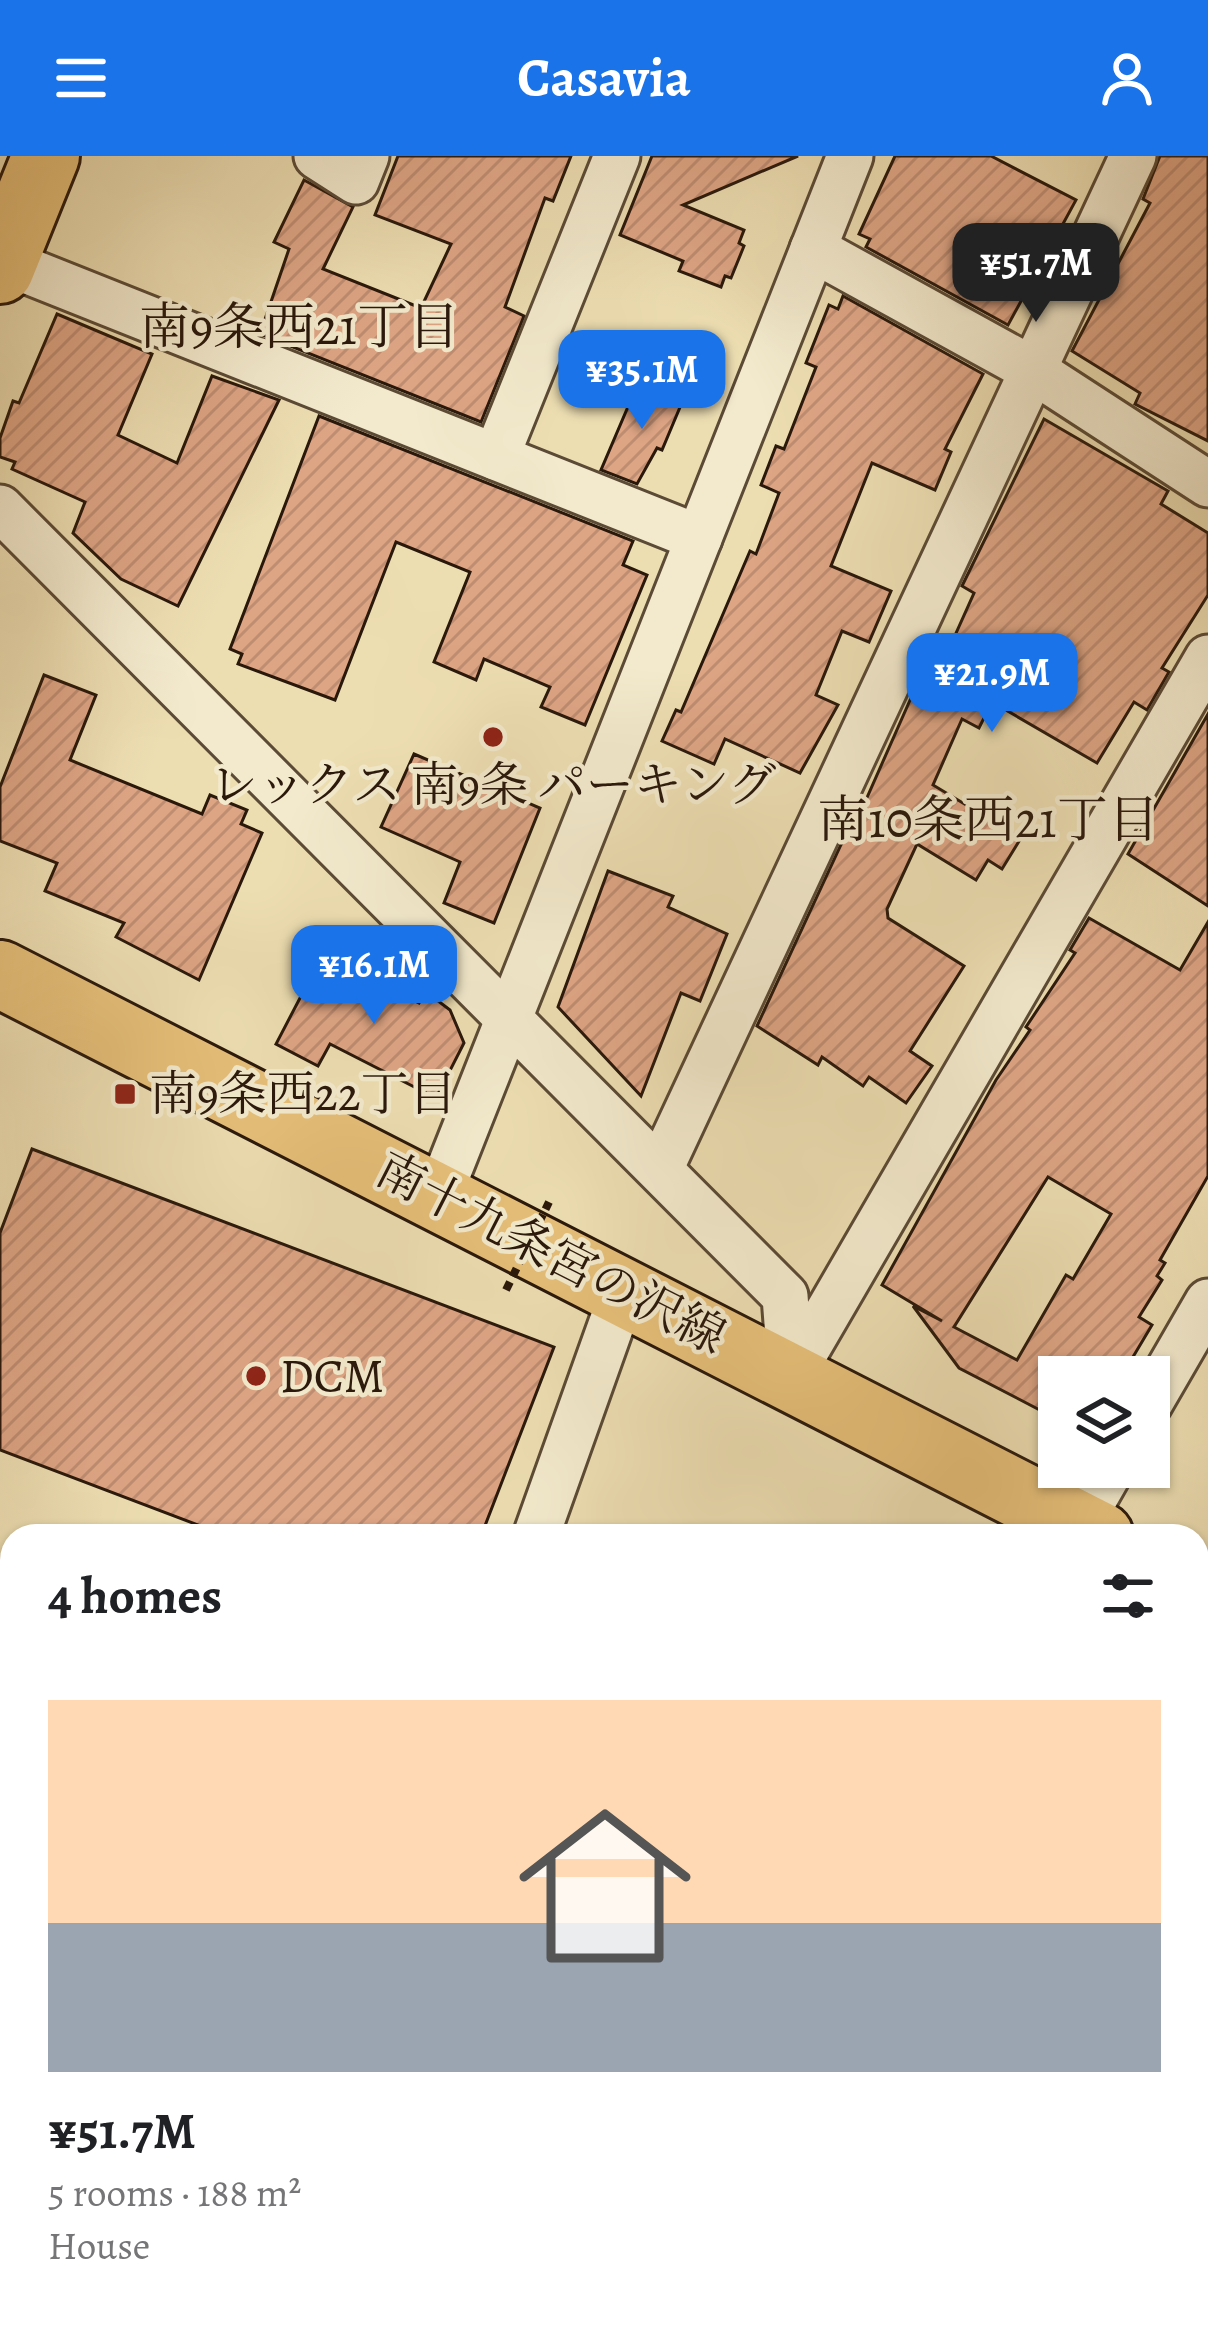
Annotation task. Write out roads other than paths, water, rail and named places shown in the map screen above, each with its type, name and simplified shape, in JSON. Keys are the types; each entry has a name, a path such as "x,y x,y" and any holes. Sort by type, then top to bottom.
{"main road":[{"path":"2,265 46,156"},
{"name":"南十九条宮の沢線","path":"0,974 624,1288 1075,1524"}],"street":[{"path":"317,156 356,181 366,156"},
{"path":"496,457 617,156"},
{"path":"439,1195 850,156"},
{"path":"660,1169 1133,156"},
{"path":"813,249 1031,369 1208,484"},
{"path":"2,265 699,538"},
{"path":"0,508 785,1296 791,1376"},
{"path":"791,1376 1208,658"},
{"path":"540,1524 624,1288"},
{"path":"1170,1368 1208,1303"},
{"path":"1095,1524 1106,1488"}],"place":[{"name":"レックス 南9条 パーキング","path":"493,737"},
{"name":"南9条西22丁目","path":"125,1094"},
{"name":"DCM","path":"256,1376"}],"district":[{"name":"南9条西21丁目","path":"299,327"},
{"name":"南10条西21丁目","path":"988,820"}]}
